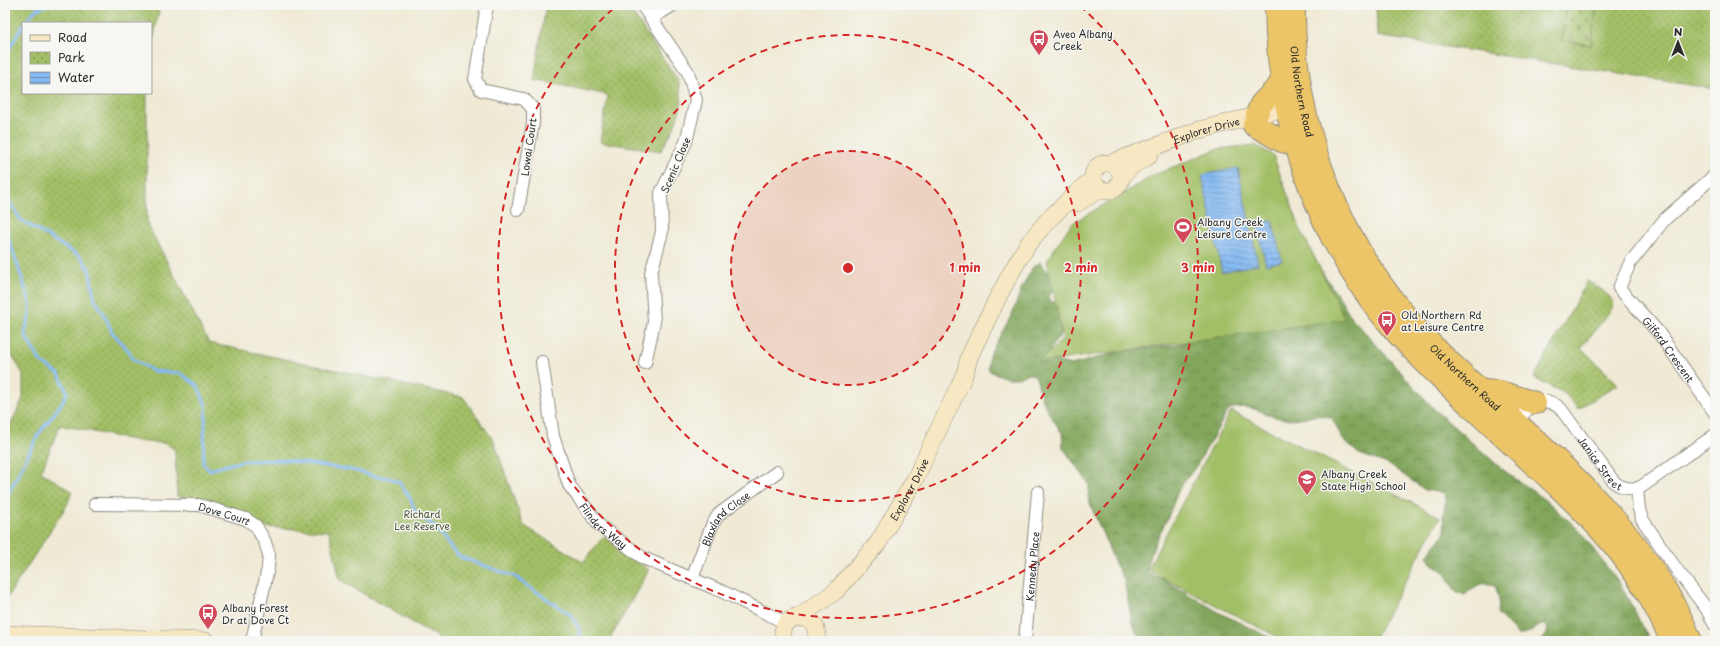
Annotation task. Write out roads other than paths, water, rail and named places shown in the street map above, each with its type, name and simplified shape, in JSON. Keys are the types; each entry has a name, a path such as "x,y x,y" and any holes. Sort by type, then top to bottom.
{"highway":[{"name":"Old Northern Road","path":"1276,5 1278,51 1282,83 1317,156 1342,218 1367,262 1390,297 1420,332 1481,391 1509,429 1613,543 1655,607 1672,641"},
{"name":"Old Northern Road","path":"1294,5 1296,53 1296,145 1313,196 1332,236 1368,296 1416,353 1509,429 1583,486 1607,510 1642,553 1666,591 1691,641"},
{"path":"1282,83 1261,104 1256,120 1282,141 1296,145"},
{"path":"1481,391 1500,392 1535,403"}],"street":[{"name":"Lowai Court","path":"487,5 475,79 481,90 524,99 532,109 532,123 518,210"},
{"name":"Scenic Close","path":"642,5 688,72 696,100 686,142 661,193 662,232 651,273 654,322 645,363"},
{"path":"652,18 673,5"},
{"name":"Explorer Drive","path":"1116,169 1133,165 1159,152 1183,143 1256,120 1296,110"},
{"path":"1105,162 1116,169 1120,184 1113,190 1107,191 1096,184 1094,171 1096,167 1105,162"},
{"name":"Gilford Crescent","path":"1715,175 1665,219 1630,263 1619,288 1658,332 1715,413"},
{"name":"Explorer Drive","path":"786,633 836,591 866,558 888,528 914,481 964,376 970,355 999,295 1028,244 1047,221 1072,197 1096,184"},
{"name":"Flinders Way","path":"542,362 553,436 569,485 599,525 643,558 721,591 760,611 786,633"},
{"name":"Janice Street","path":"1535,403 1549,401 1561,409 1614,482 1625,487 1637,489 1648,483 1715,435"},
{"path":"1509,429 1535,403"},
{"name":"Blaxland Close","path":"692,579 712,525 719,514 777,472"},
{"path":"1637,489 1638,509 1642,519 1677,570 1706,608 1715,625"},
{"name":"Kennedy Place","path":"1025,641 1038,492"},
{"name":"Dove Court","path":"95,504 199,505 246,519 256,526 265,542 269,555 268,568 252,641"},
{"name":"Explorer Drive","path":"817,637 836,591"},
{"path":"786,633 809,620 817,637"},
{"path":"5,634 206,641"}],"water":[{"path":"1238,168 1258,264 1222,272 1202,175"},
{"path":"1272,220 1282,261 1266,265 1256,223"}],"waterway":[{"path":"26,22 35,10 47,5"},
{"path":"5,56 22,27"},
{"path":"5,195 21,220 81,257 89,269 95,300 104,314 112,332 129,351 133,359 153,371 180,373 198,386 206,406 203,463 209,470 242,461 283,460 352,470 374,476 389,478 399,482 410,498 417,516 433,525 460,557 516,577 571,615 580,631 579,641"},
{"path":"5,500 38,435 62,403 67,392 59,374 41,362 28,341 25,332 30,315 30,303 6,230 6,199"}],"place":[{"name":"Aveo Albany Creek","path":"1039,56"},
{"name":"Albany Creek Leisure Centre","path":"1183,244"},
{"name":"Old Northern Rd at Leisure Centre","path":"1387,337"},
{"name":"Albany Creek State High School","path":"1307,496"},
{"name":"Albany Forest Dr at Dove Ct","path":"208,630"}],"park label":[{"name":"Richard Lee Reserve","path":"422,518"}]}
